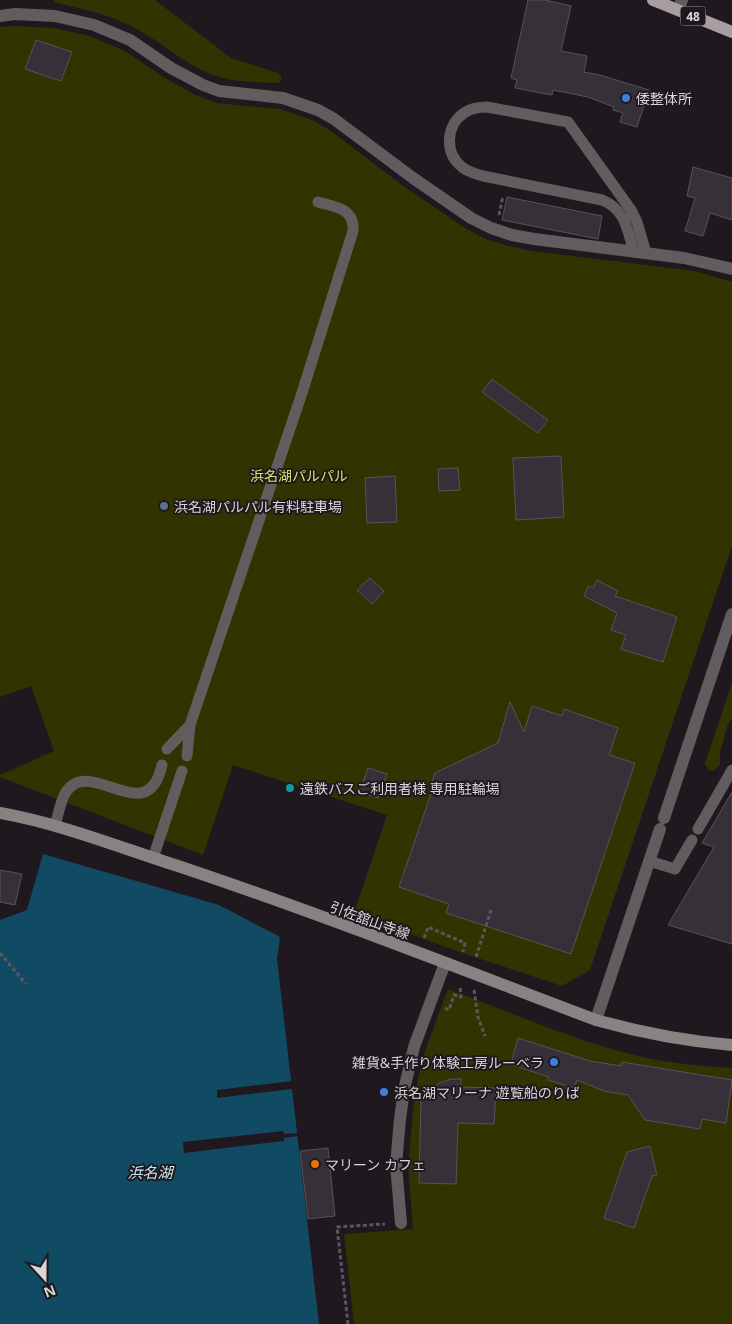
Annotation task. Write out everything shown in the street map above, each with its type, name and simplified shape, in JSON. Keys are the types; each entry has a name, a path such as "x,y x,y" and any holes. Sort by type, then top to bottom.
{"main road":[{"name":"48","path":"653,0 680,5 732,32"},
{"name":"引佐舘山寺線","path":"0,813 28,818 55,826 234,885 596,1020 641,1033 689,1041 732,1045"}],"street":[{"path":"0,16 15,14 55,16 94,25 130,40 171,68 203,85 219,91 283,98 318,110 334,119 413,178 471,218 491,228 512,235 534,239 698,260 732,270"},
{"path":"596,1020 732,614"},
{"path":"401,1223 396,1165 404,1090 414,1047 445,963"}],"lane":[{"path":"487,107 568,122 632,210 637,222 640,252 621,212 612,204 602,200 483,176 470,172 460,166 453,156 449,144 450,132 455,121 464,113 474,108 487,107"},
{"path":"187,756 190,725 301,396 353,231 354,222 350,214 318,202"},
{"path":"167,749 190,725"},
{"path":"55,826 65,793 76,784 91,781 137,794 151,788 156,783 162,765"},
{"path":"698,829 732,770"},
{"path":"153,858 182,771"},
{"path":"649,861 675,869 692,840"}],"path":[{"path":"423,941 428,927 465,943"},
{"path":"0,953 26,984"},
{"path":"449,1010 454,995 461,997"},
{"path":"348,1324 336,1227 401,1223"}],"green space":[{"path":"53,0 155,0 231,58 278,73 281,76 281,80 278,83 247,82 211,74 189,63 127,24 98,13 57,3"},
{"name":"浜名湖パルパル","path":"0,27 53,28 90,36 125,51 165,78 198,96 216,103 280,109 312,120 328,129 406,188 465,228 486,239 532,251 695,271 732,282 732,546 590,970 562,986 451,949 354,913 387,815 233,765 203,855 0,777 0,775 54,751 31,686 0,697"},
{"path":"732,683 732,719 728,724 720,752 720,765 713,771 709,770 705,764"},
{"path":"448,989 610,1049 670,1062 732,1068 732,1324 354,1324 344,1234 413,1229 408,1165 415,1091 425,1051"}],"water":[{"name":"浜名湖","path":"43,854 219,905 280,937 277,959 319,1324 0,1324 0,920 27,910"}],"pier":[{"path":"292,1081 292,1089 217,1098 217,1090"},
{"path":"283,1131 284,1134 297,1133 298,1136 284,1138 284,1141 184,1153 183,1142"}],"building":[{"path":"528,0 545,0 571,6 561,51 587,56 584,72 649,90 637,127 620,122 623,113 613,110 614,107 588,97 553,90 552,95 515,88 517,80 511,78"},
{"path":"36,40 72,52 61,81 25,69"},
{"path":"693,167 732,178 732,220 710,213 703,236 685,231 695,198 687,196"},
{"path":"507,197 602,216 598,239 502,220"},
{"path":"492,379 548,420 538,433 482,392"},
{"path":"561,456 564,517 516,520 513,458"},
{"path":"458,468 460,490 439,491 438,469"},
{"path":"395,476 397,522 367,523 365,478"},
{"path":"370,578 384,591 372,604 357,590"},
{"path":"597,580 618,591 615,596 677,617 663,662 621,649 626,635 611,630 617,613 584,596 588,586 593,588"},
{"path":"510,702 524,732 532,706 562,716 564,709 618,728 609,755 635,763 571,954 446,913 449,904 399,887 434,785 431,785 435,773 498,743"},
{"path":"368,768 387,774 378,798 360,792"},
{"path":"732,792 732,944 668,925 714,847 702,843"},
{"path":"0,870 22,874 15,905 0,902"},
{"path":"518,1038 590,1061 621,1066 622,1062 732,1080 726,1123 702,1119 700,1129 645,1120 628,1095 604,1091 577,1080 574,1088 548,1080 549,1077 515,1066 512,1059"},
{"path":"451,1079 461,1079 461,1087 496,1088 494,1124 458,1123 456,1184 419,1183 421,1099 428,1099 434,1087"},
{"path":"650,1146 657,1175 652,1176 634,1228 604,1218 627,1152"},
{"path":"328,1148 335,1216 308,1219 300,1151"}],"place":[{"name":"倭整体所","path":"626,98"},
{"name":"浜名湖パルパル有料駐車場","path":"164,506"},
{"name":"遠鉄バスご利用者様 専用駐輪場","path":"290,788"},
{"name":"雑貨&手作り体験工房ルーベラ","path":"554,1062"},
{"name":"浜名湖マリーナ 遊覧船のりば","path":"384,1092"},
{"name":"マリーン カフェ","path":"315,1164"}]}
